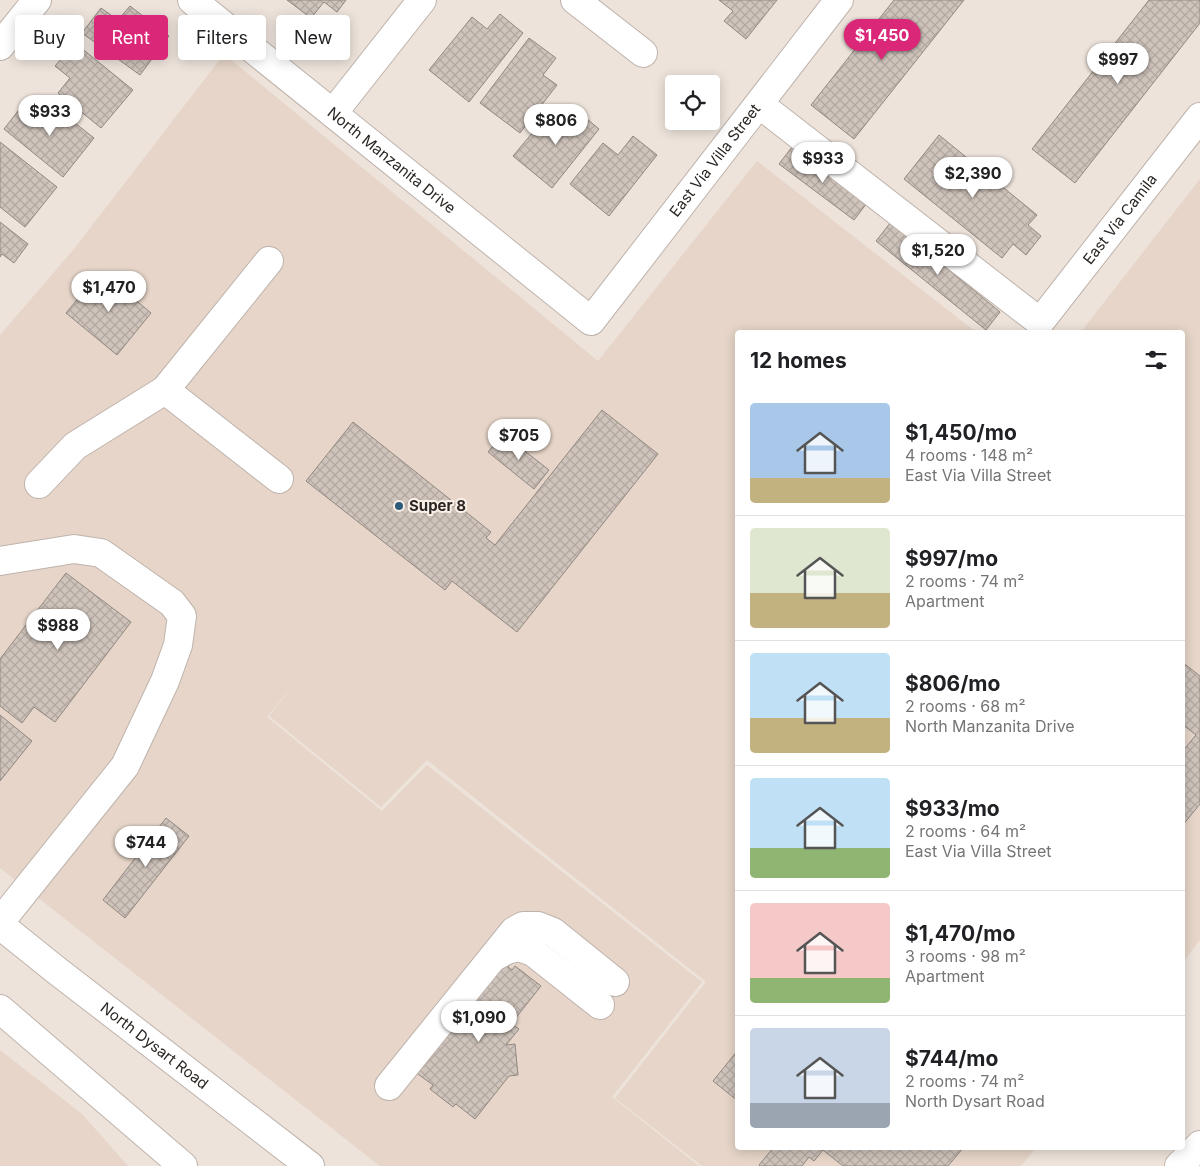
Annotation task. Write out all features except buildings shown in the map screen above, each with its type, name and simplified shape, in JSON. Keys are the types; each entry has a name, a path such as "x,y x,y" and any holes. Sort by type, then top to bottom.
{"main road":[{"path":"0,46 37,0"},
{"name":"North Manzanita Drive","path":"192,0 590,321"},
{"path":"333,113 422,0"},
{"path":"574,0 643,53"},
{"name":"East Via Villa Street","path":"590,321 839,0"},
{"name":"East Via Camila","path":"759,104 1040,322 1200,116"},
{"path":"39,484 75,446 165,390 269,261"},
{"path":"165,390 279,479"},
{"path":"0,562 74,549 101,553 172,603 182,616 178,645 165,680 125,766 0,923"},
{"name":"North Dysart Road","path":"0,923 56,970 310,1166"},
{"path":"389,1086 514,932 523,926 538,926 553,932 615,982"},
{"path":"494,957 507,950 519,947 533,952 600,1005"},
{"path":"0,1009 182,1166"},
{"path":"1179,1166 1200,1146"}],"shaded area":[{"path":"219,60 231,60 598,361 757,161 973,330 735,330 735,1150 1034,1150 1021,1166 702,1166 615,1098 706,982 427,760 381,807 269,716 304,672 267,717 382,811 427,765 702,982 612,1097 699,1166 380,1166 0,868 0,335 74,249"},
{"path":"1200,179 1200,940 1185,959 1185,330 1083,330"},
{"path":"0,1050 82,1114 128,1166 0,1166"}],"place":[{"name":"Super 8","path":"399,506"}]}
